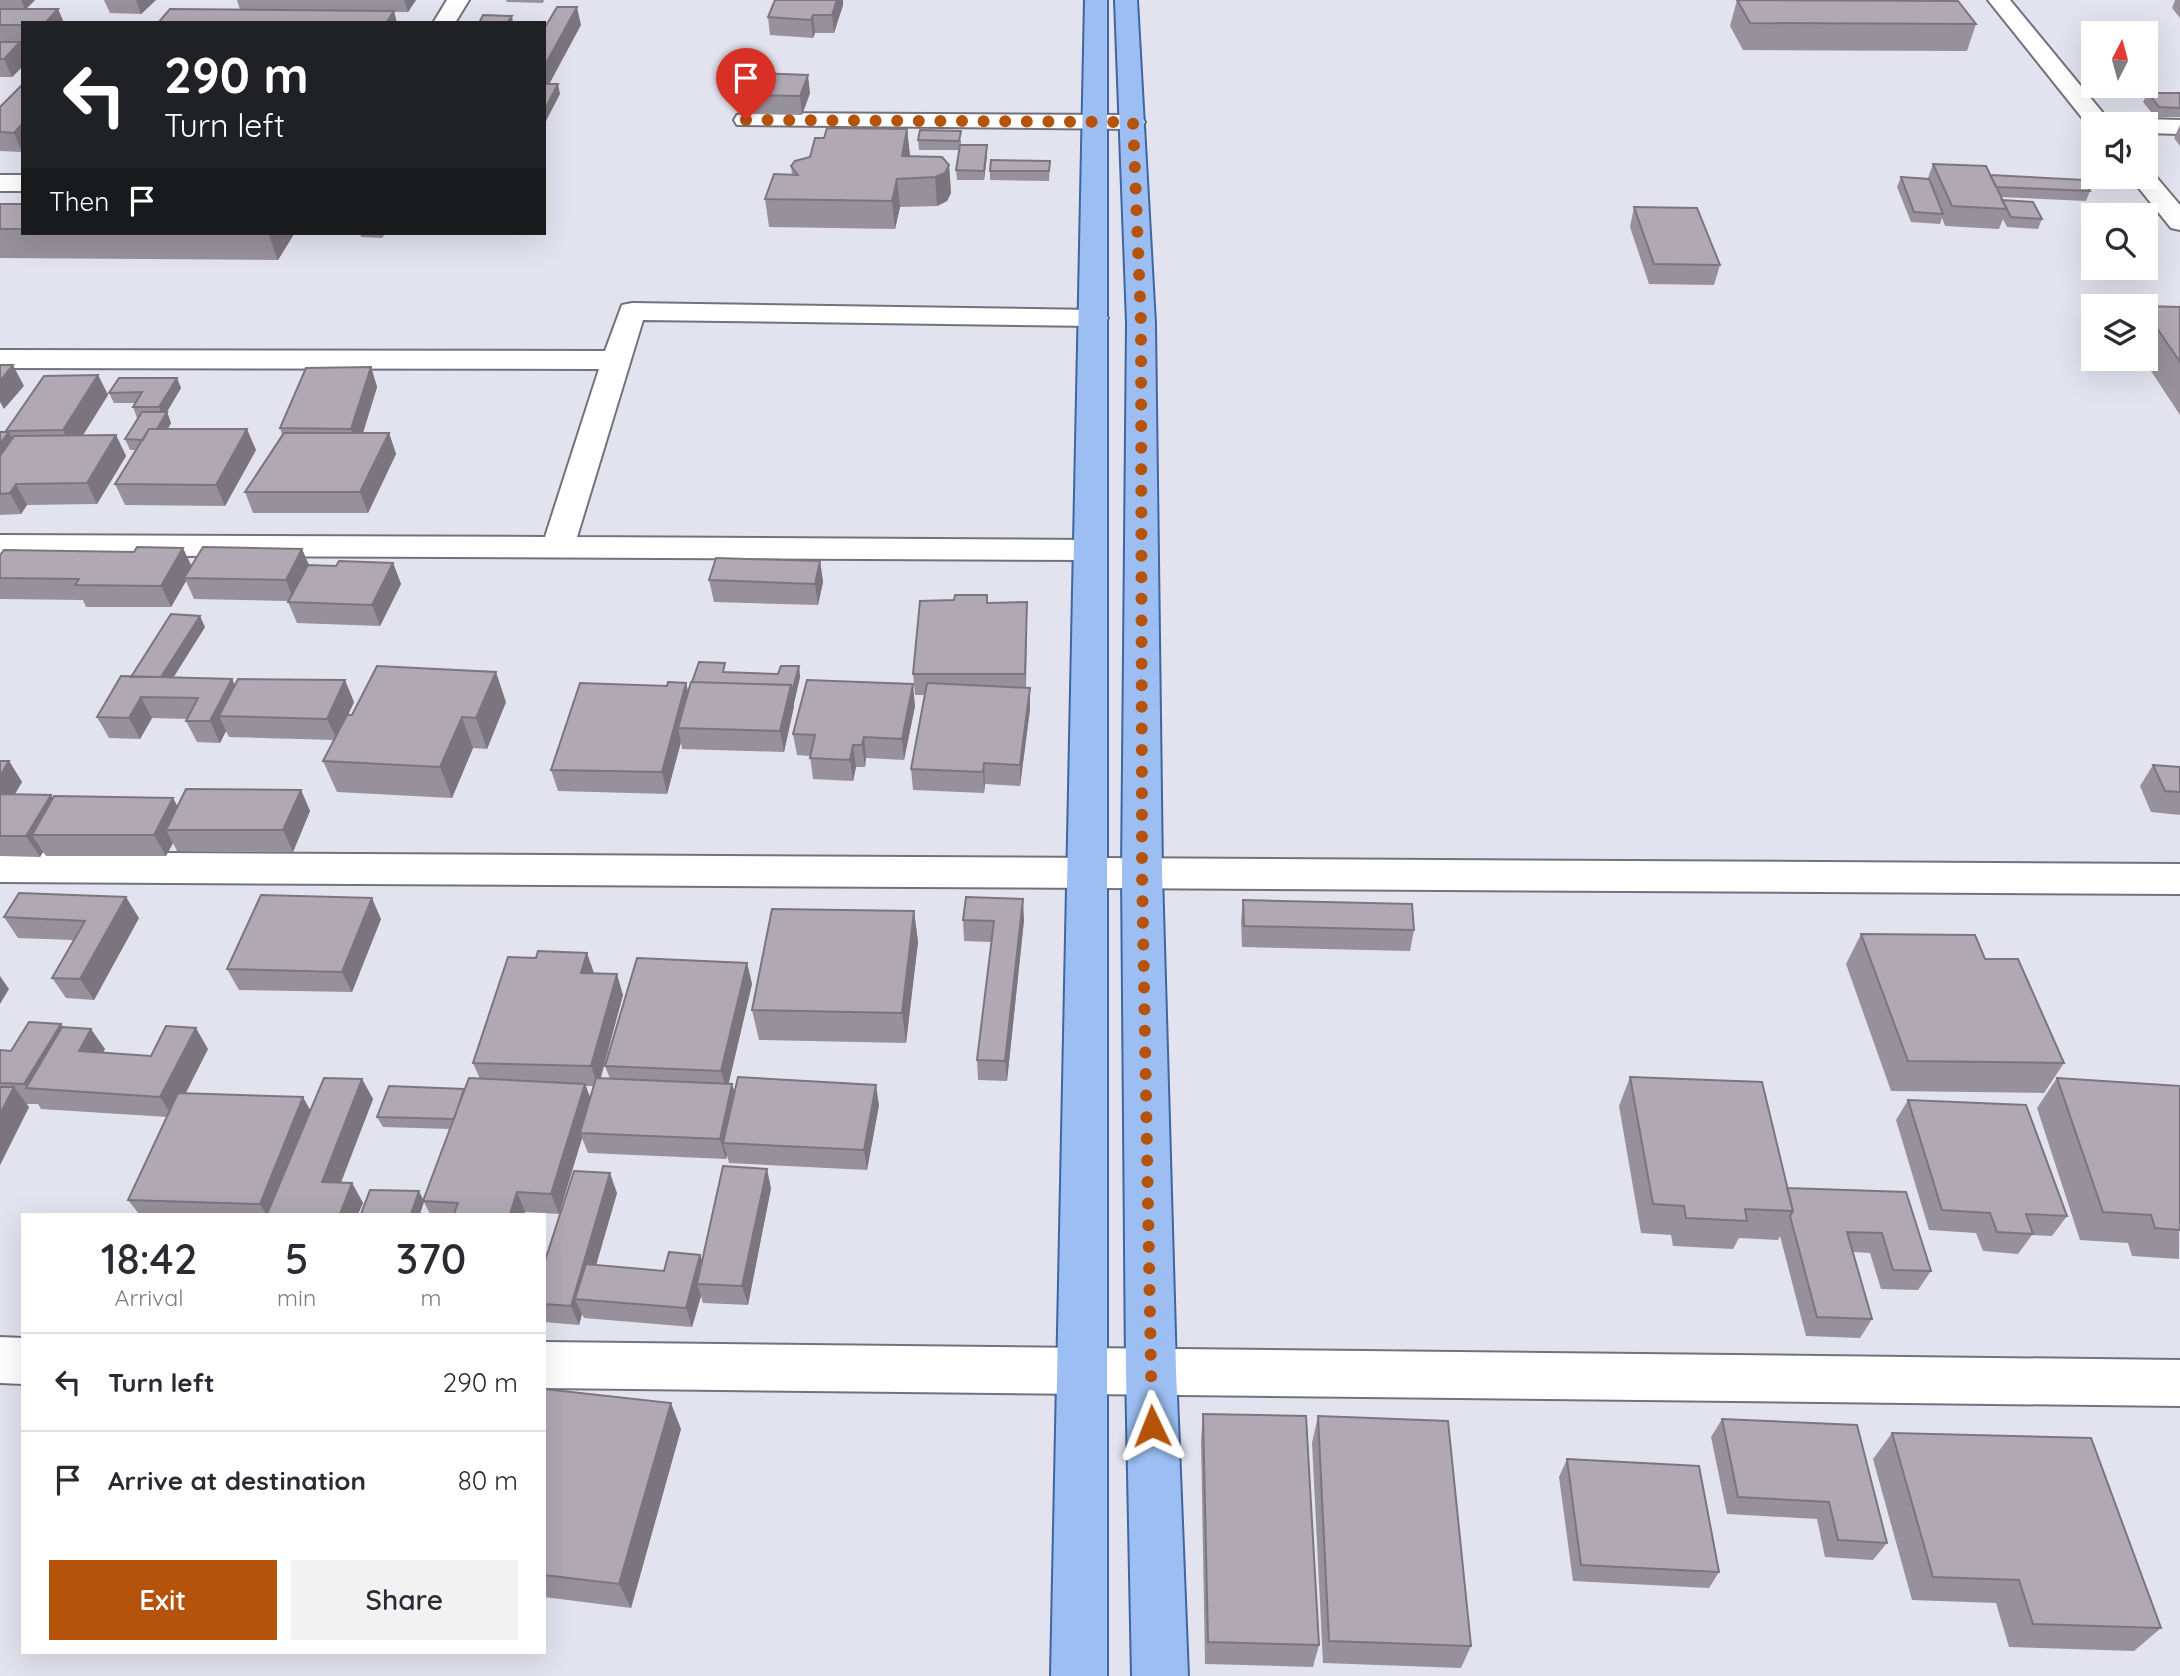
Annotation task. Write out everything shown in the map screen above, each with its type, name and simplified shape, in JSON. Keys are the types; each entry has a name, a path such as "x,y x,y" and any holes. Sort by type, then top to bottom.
{"main road":[{"path":"1079,1676 1096,0"},
{"path":"1126,0 1141,323 1142,873 1151,1370 1160,1676"}],"street":[{"path":"445,21 458,0"},
{"path":"1999,0 2090,112"},
{"path":"746,120 1133,122"},
{"path":"2158,126 2180,127"},
{"path":"0,183 21,183"},
{"path":"2153,189 2180,222"},
{"path":"558,547 632,311 1094,318"},
{"path":"0,359 617,360"},
{"path":"0,545 1091,550"},
{"path":"0,867 2180,879"},
{"path":"0,1360 21,1361"},
{"path":"546,1365 2180,1383"}],"building":[{"path":"775,0 837,0 832,15 813,15 811,20 768,17"},
{"path":"1737,0 1958,1 1976,24 1750,23"},
{"path":"557,7 577,7 546,63 546,26"},
{"path":"0,9 58,9 47,21 21,21 21,25 0,25"},
{"path":"170,9 394,11 387,21 160,21"},
{"path":"483,15 512,16 508,21 480,21"},
{"path":"0,42 20,42 4,59 0,59"},
{"path":"756,73 808,75 800,96 746,95"},
{"path":"546,84 558,84 546,107"},
{"path":"21,86 21,125 14,133 0,132 0,107"},
{"path":"2158,93 2180,93 2180,108 2159,107 2152,98 2158,98"},
{"path":"827,128 907,129 902,156 942,157 949,165 945,173 935,177 897,179 892,201 765,199 774,174 798,175 791,166 795,161 810,157 815,138 824,138"},
{"path":"920,130 961,131 959,141 918,140"},
{"path":"960,145 987,145 984,171 956,170"},
{"path":"991,160 1050,161 1049,171 990,171"},
{"path":"1933,164 1986,166 2007,209 1952,206"},
{"path":"1990,175 2081,180 2081,189 2090,191 1996,187"},
{"path":"1901,177 1929,179 1943,214 1914,212"},
{"path":"2002,200 2033,202 2042,219 2011,217"},
{"path":"0,204 21,204 21,229 0,229"},
{"path":"1634,207 1697,208 1720,265 1654,264"},
{"path":"2158,306 2180,307 2180,362 2158,330"},
{"path":"0,365 13,365 0,381"},
{"path":"371,367 351,429 280,428 306,368"},
{"path":"98,375 63,430 6,431 44,376"},
{"path":"119,378 177,378 159,407 133,407 142,392 109,393"},
{"path":"142,412 167,412 157,429 149,429 143,440 125,439"},
{"path":"149,429 247,429 216,485 115,484"},
{"path":"0,432 9,432 0,444"},
{"path":"284,433 389,433 360,492 245,492"},
{"path":"116,435 87,483 16,484 10,493 0,494 0,456 14,436"},
{"path":"137,547 183,548 161,586 75,585 79,579 0,578 0,555 4,550 134,552"},
{"path":"203,547 302,549 286,580 184,578"},
{"path":"716,558 820,561 815,584 709,580"},
{"path":"339,561 393,563 372,605 288,602 308,565 336,566"},
{"path":"955,595 987,595 987,603 1027,602 1025,674 913,674 920,601 954,600"},
{"path":"171,614 200,616 161,677 131,677"},
{"path":"699,662 725,663 723,672 778,674 781,666 799,666 792,692 791,685 692,682"},
{"path":"377,666 496,672 476,718 462,717 440,767 323,761 347,715 352,715"},
{"path":"121,676 232,679 210,721 186,721 198,698 141,697 129,718 97,717"},
{"path":"238,679 345,680 327,719 219,716"},
{"path":"807,680 913,684 902,739 864,737 862,745 853,745 850,760 810,758 815,735 793,734"},
{"path":"668,682 686,683 662,772 551,770 580,683 667,686"},
{"path":"691,682 791,685 780,731 678,728"},
{"path":"927,683 1030,688 1020,765 984,763 983,772 911,769"},
{"path":"0,761 9,761 0,776"},
{"path":"2153,765 2180,767 2180,792 2165,791"},
{"path":"186,789 301,790 283,830 166,830"},
{"path":"0,794 51,795 26,836 0,836"},
{"path":"54,796 173,798 154,835 32,835"},
{"path":"19,893 126,897 80,979 52,978 85,921 4,917"},
{"path":"261,895 372,898 342,972 227,969"},
{"path":"966,897 1023,899 1005,1061 977,1060 994,921 963,920"},
{"path":"1243,900 1412,904 1414,930 1244,926"},
{"path":"772,909 914,911 902,1013 752,1010"},
{"path":"1861,934 1975,935 1985,959 2018,959 2064,1063 1908,1061"},
{"path":"538,951 587,953 581,973 617,974 591,1066 473,1063 508,957 536,958"},
{"path":"637,958 747,963 721,1071 605,1066"},
{"path":"29,1022 61,1024 24,1084 0,1083 0,1050 11,1051"},
{"path":"166,1026 196,1028 160,1097 26,1088 62,1027 91,1029 79,1051 151,1056"},
{"path":"738,1077 876,1085 864,1150 723,1143"},
{"path":"1630,1077 1762,1082 1793,1211 1745,1209 1747,1221 1686,1218 1684,1206 1653,1204"},
{"path":"324,1078 362,1079 322,1182 352,1183 340,1213 267,1213"},
{"path":"469,1078 585,1084 551,1194 517,1192 510,1213 454,1213 458,1203 423,1201"},
{"path":"596,1078 732,1084 720,1139 580,1133"},
{"path":"2057,1078 2180,1086 2180,1230 2155,1228 2151,1215 2103,1212"},
{"path":"389,1086 464,1089 454,1119 377,1117"},
{"path":"0,1087 14,1087 0,1114"},
{"path":"178,1093 303,1097 260,1204 128,1200"},
{"path":"1908,1100 2026,1105 2067,1216 2026,1214 2033,1234 1997,1232 1990,1213 1942,1210"},
{"path":"723,1166 767,1169 742,1286 697,1284"},
{"path":"574,1171 610,1173 571,1306 546,1304 546,1258"},
{"path":"1787,1188 1906,1192 1931,1271 1893,1270 1882,1233 1847,1232 1872,1319 1817,1317 1790,1216 1793,1211"},
{"path":"370,1190 419,1191 411,1213 361,1213"},
{"path":"669,1252 700,1255 686,1308 575,1299 586,1264 664,1271"},
{"path":"546,1389 671,1403 619,1584 546,1575"},
{"path":"1203,1414 1306,1416 1319,1645 1208,1642"},
{"path":"1318,1416 1448,1421 1471,1646 1329,1641"},
{"path":"1722,1419 1857,1425 1887,1543 1838,1540 1829,1502 1738,1497"},
{"path":"1892,1433 2091,1438 2161,1628 2033,1624 2019,1580 1933,1577"},
{"path":"1567,1459 1699,1466 1719,1572 1581,1565"}],"route":[{"path":"746,120 1133,122 1141,323 1142,873 1152,1426"}]}
